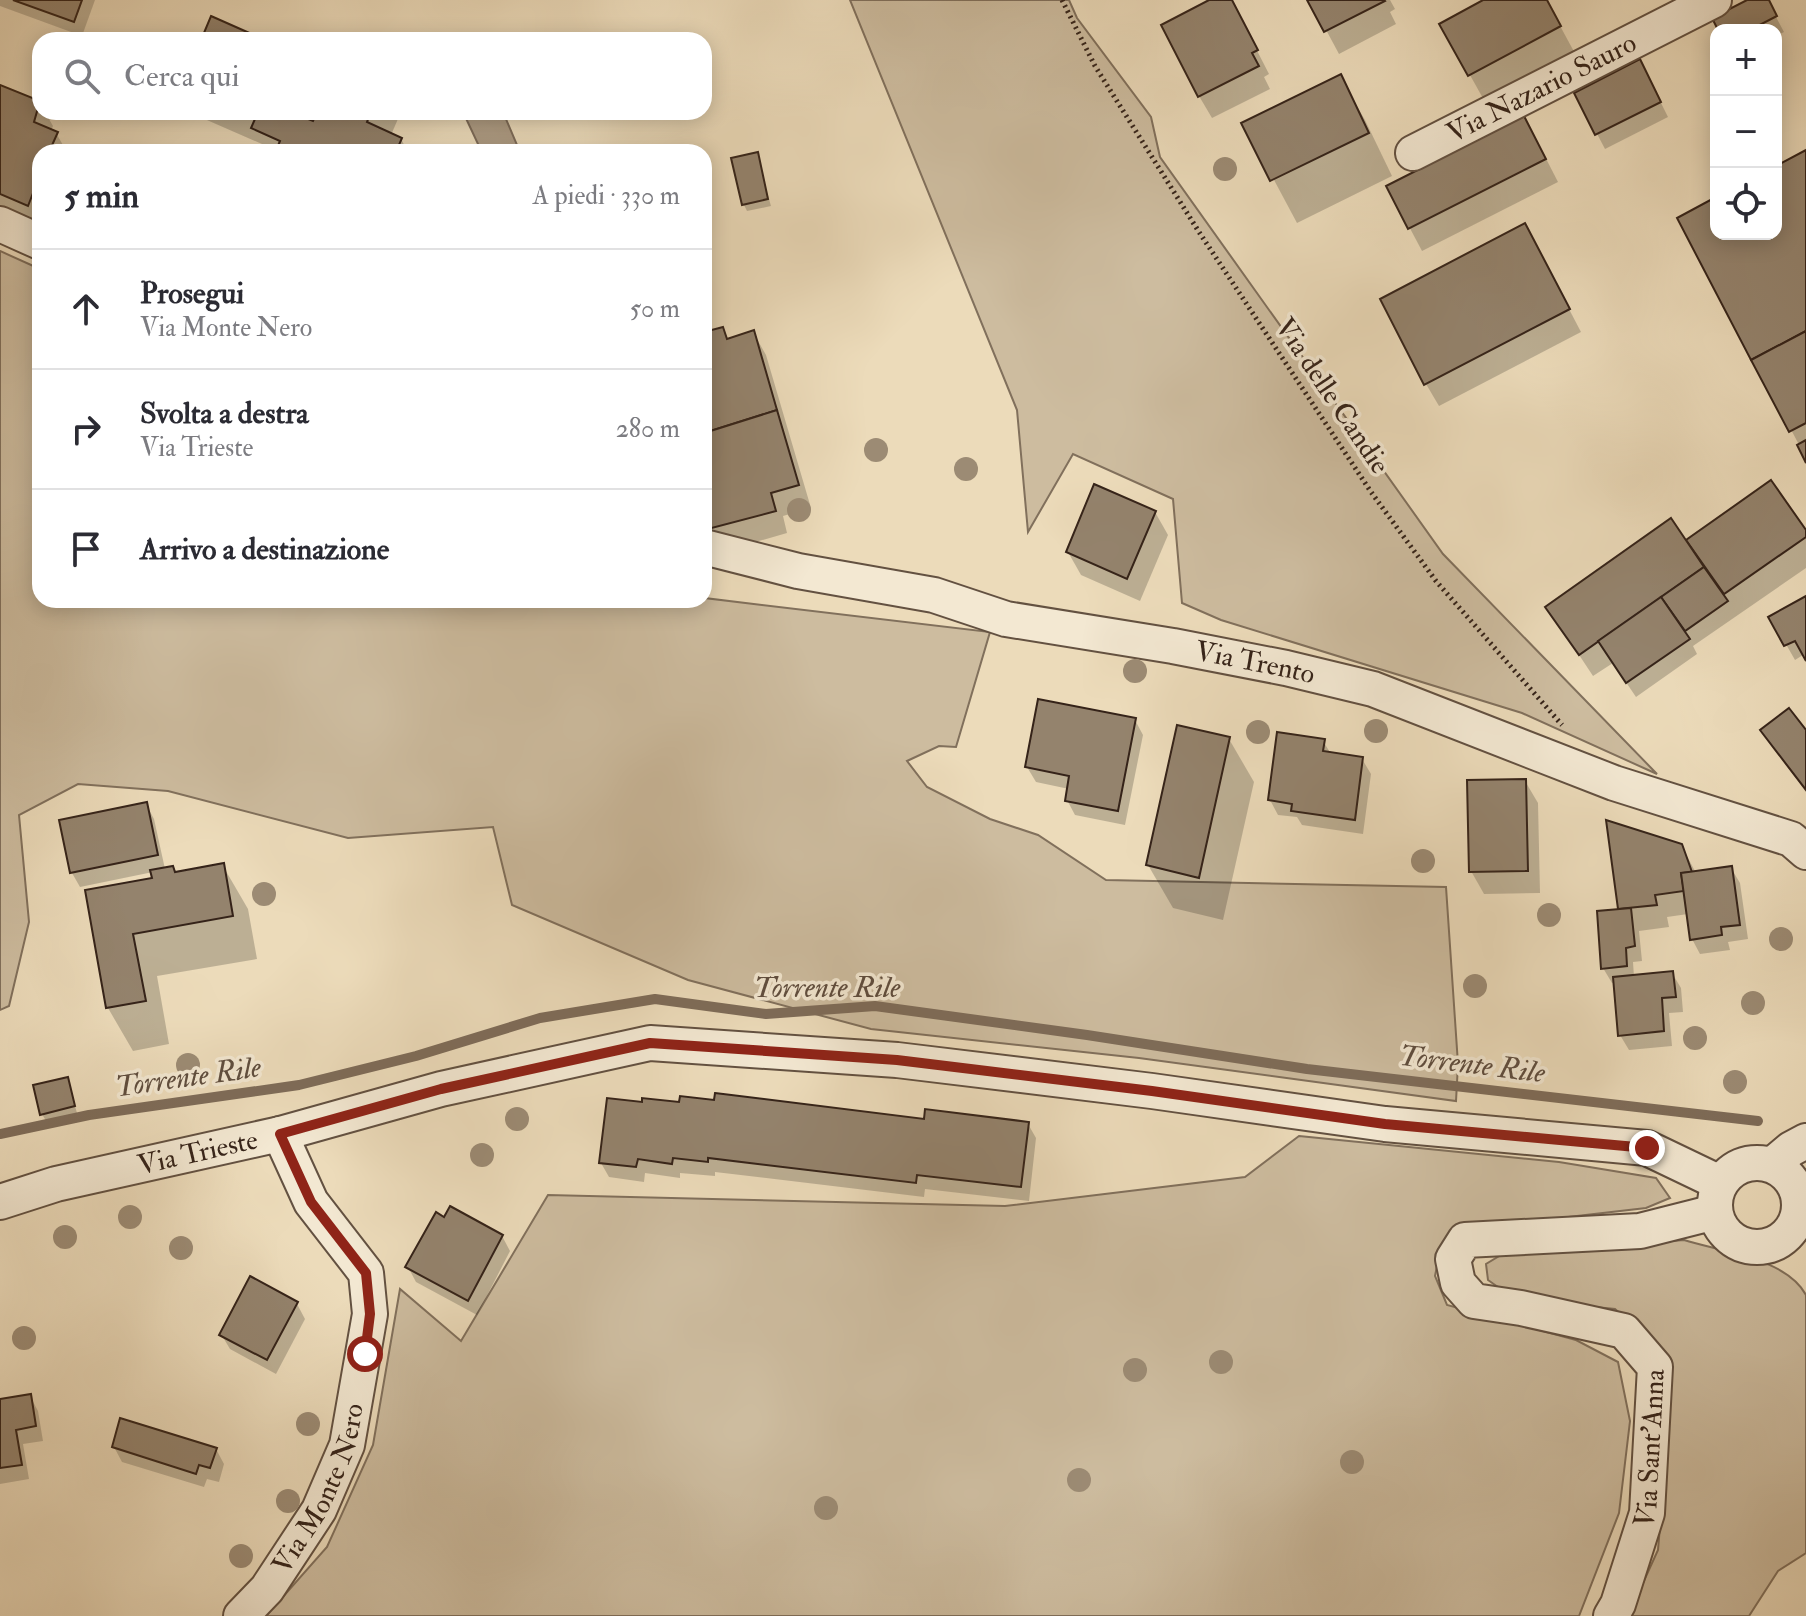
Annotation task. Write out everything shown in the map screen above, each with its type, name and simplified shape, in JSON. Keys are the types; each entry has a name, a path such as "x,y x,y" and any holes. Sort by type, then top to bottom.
{"street":[{"name":"Via Nazario Sauro","path":"1413,153 1714,0"},
{"path":"0,224 32,238"},
{"name":"Via Trento","path":"712,549 798,571 934,595 1006,619 1173,646 1373,689 1614,783 1801,842"},
{"name":"Via Trieste","path":"0,1202 56,1184 280,1134 441,1089 650,1043 897,1060 1137,1089 1385,1124 1647,1148 1717,1198"},
{"name":"Via Monte Nero","path":"241,1616 267,1589 319,1510 342,1458 347,1445 370,1314 366,1273 311,1202 280,1134"},
{"path":"1772,1165 1806,1141"},
{"path":"1756,1162 1772,1165 1785,1172 1794,1184 1801,1212 1783,1239 1769,1246 1755,1248 1742,1245 1728,1237 1719,1226 1717,1198 1729,1172 1756,1162"},
{"name":"Via Sant'Anna","path":"1611,1616 1618,1604 1647,1513 1655,1367 1624,1331 1474,1301 1458,1283 1453,1259 1465,1240 1640,1231 1717,1198"}],"path":[{"name":"Via delle Candie","path":"1062,0 1095,66 1371,492 1436,581 1571,736"}],"shaded area":[{"path":"850,0 1069,0 1077,18 1151,117 1160,157 1443,554 1657,774 1522,713 1221,620 1182,603 1173,499 1073,454 1028,532 1017,410"},
{"path":"467,120 506,120 517,144 478,144"},
{"path":"0,251 32,265 32,608 712,608 712,599 990,632 956,747 939,746 907,761 927,787 990,819 1038,835 1106,880 1446,887 1458,1064 1456,1101 1139,1058 871,1029 688,980 512,905 493,827 348,838 168,791 78,784 19,815 29,922 9,1006 0,1010"},
{"path":"1299,1136 1559,1162 1656,1178 1670,1198 1646,1208 1551,1219 1440,1251 1435,1276 1447,1305 1576,1340 1618,1362 1630,1421 1619,1513 1579,1616 266,1616 327,1547 373,1445 400,1289 461,1341 548,1195 1005,1206 1245,1177"},
{"path":"1684,1240 1769,1265 1784,1272 1806,1295 1806,1553 1778,1571 1749,1616 1628,1616 1658,1550 1668,1430 1663,1352 1615,1309 1515,1299 1488,1280 1486,1264 1501,1255"}],"building":[{"path":"13,0 82,0 74,22"},
{"path":"1209,0 1232,0 1258,50 1252,53 1259,66 1198,97 1161,25"},
{"path":"1307,0 1384,0 1385,1 1324,32"},
{"path":"1483,0 1547,0 1561,26 1468,76 1439,24"},
{"path":"1747,0 1769,0 1777,16 1762,24 1715,24 1712,18"},
{"path":"211,16 247,32 204,32"},
{"path":"1640,59 1661,102 1595,135 1574,93"},
{"path":"1341,74 1369,133 1270,181 1241,123"},
{"path":"0,85 32,98 32,120 58,132 53,144 32,144 32,196 28,206 0,194"},
{"path":"1524,116 1546,159 1408,229 1386,186"},
{"path":"255,120 368,120 402,138 399,144 279,144 280,141 251,128"},
{"path":"1806,150 1806,331 1751,360 1677,218 1710,200 1710,240 1782,240 1782,163"},
{"path":"758,152 768,199 742,205 731,158"},
{"path":"1525,223 1570,309 1424,385 1380,299"},
{"path":"723,327 727,339 754,330 777,410 712,430 712,330"},
{"path":"1806,331 1806,423 1789,432 1751,360"},
{"path":"777,410 799,485 771,493 776,511 712,528 712,430"},
{"path":"1806,440 1806,463 1797,445"},
{"path":"1771,480 1806,530 1806,537 1724,594 1686,540"},
{"path":"1094,484 1156,511 1127,579 1066,552"},
{"path":"1671,518 1704,567 1579,655 1545,607"},
{"path":"1704,567 1728,601 1685,631 1661,597"},
{"path":"1806,596 1806,661 1795,641 1784,646 1768,617"},
{"path":"1661,597 1690,639 1626,683 1598,641"},
{"path":"1038,699 1136,718 1118,811 1065,801 1069,776 1025,767"},
{"path":"1789,708 1806,730 1806,790 1760,730"},
{"path":"1177,725 1230,737 1199,878 1146,865"},
{"path":"1277,732 1325,739 1323,751 1363,757 1355,820 1291,811 1292,804 1268,800"},
{"path":"1526,779 1528,871 1469,872 1467,780"},
{"path":"147,802 158,855 70,873 59,820"},
{"path":"1606,820 1682,844 1692,872 1681,873 1684,891 1655,895 1657,905 1618,909"},
{"path":"224,863 233,916 133,934 146,1001 106,1008 85,890 152,878 150,870 173,866 175,872"},
{"path":"1732,866 1740,925 1721,927 1722,935 1690,940 1681,873"},
{"path":"1631,908 1635,946 1626,948 1627,966 1601,969 1597,911"},
{"path":"1673,971 1676,997 1662,998 1664,1031 1618,1036 1613,977"},
{"path":"68,1077 75,1106 40,1115 33,1085"},
{"path":"715,1093 924,1119 925,1109 1029,1122 1021,1187 917,1175 916,1183 708,1158 708,1162 673,1158 672,1164 638,1159 636,1167 599,1163 607,1098 679,1102 680,1096 714,1100"},
{"path":"450,1206 503,1235 468,1301 405,1267 436,1212 444,1217"},
{"path":"250,1276 298,1302 267,1360 219,1335"},
{"path":"31,1394 36,1426 16,1430 22,1465 0,1468 0,1399"},
{"path":"120,1418 217,1448 210,1468 199,1465 196,1474 112,1447"}],"waterway":[{"name":"Torrente Rile","path":"0,1134 89,1115 299,1085 416,1056 540,1018 655,999 766,1014 875,1006 1307,1069 1758,1121"}],"route":[{"path":"365,1354 370,1314 366,1273 311,1202 280,1134 441,1089 650,1043 897,1060 1152,1091 1385,1124 1647,1148"}]}
